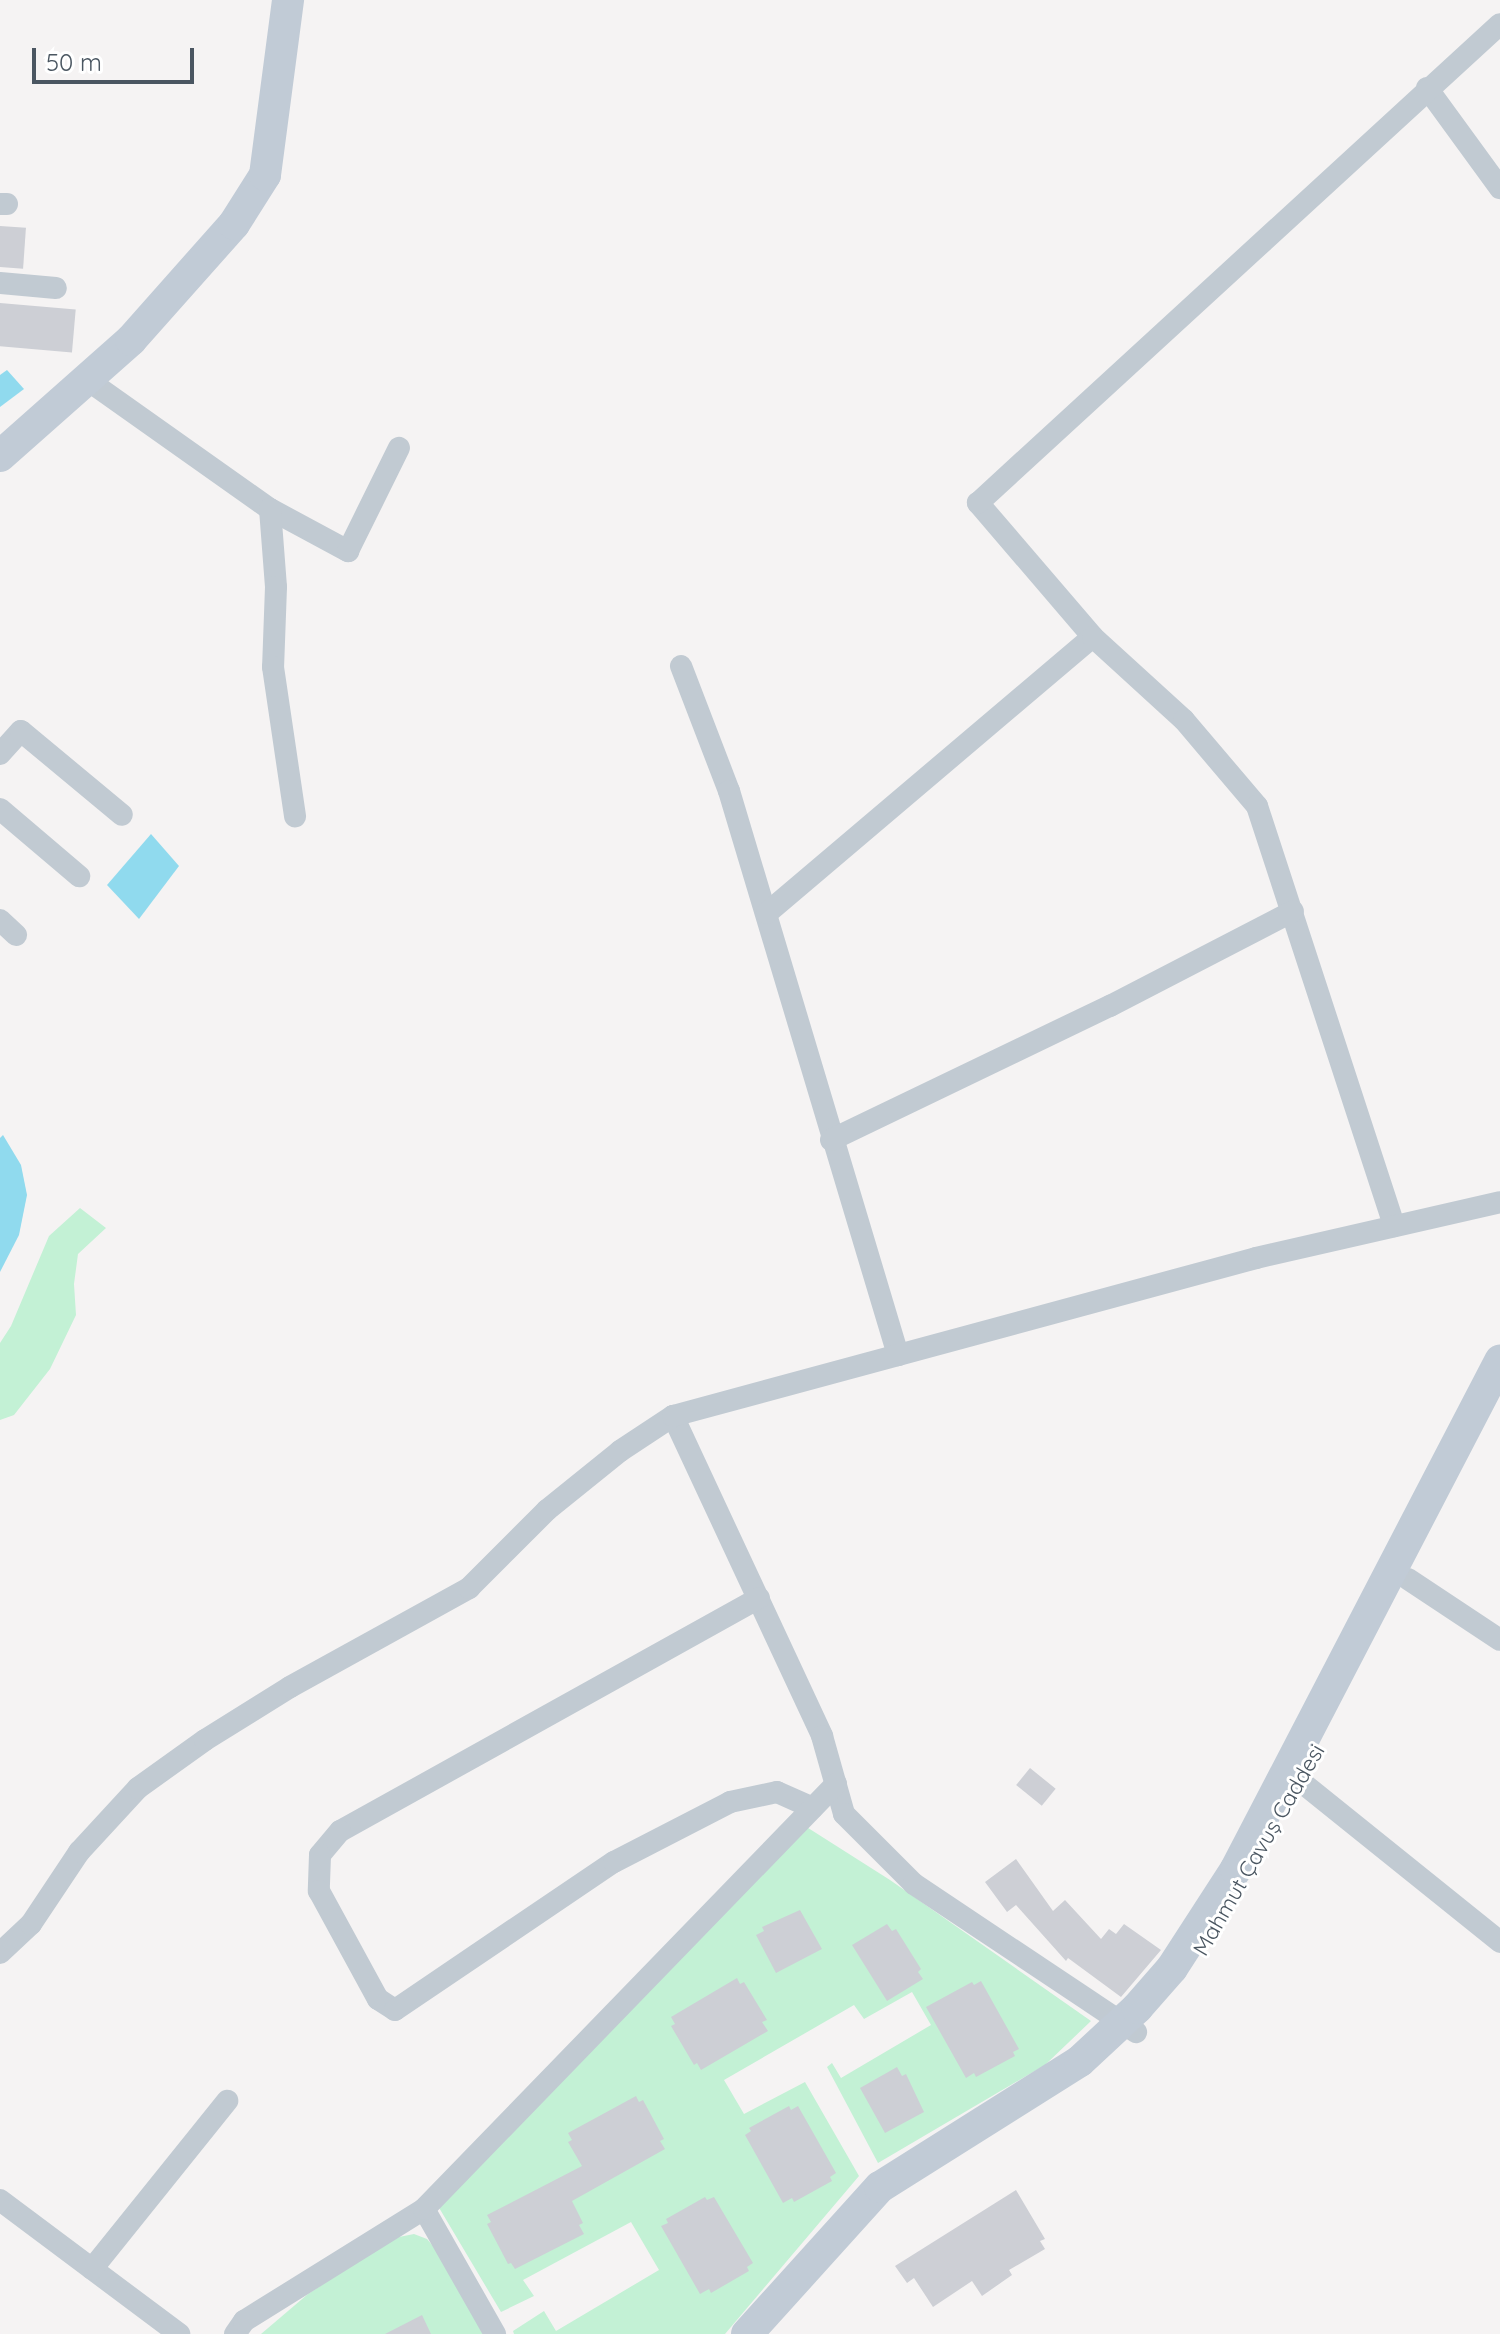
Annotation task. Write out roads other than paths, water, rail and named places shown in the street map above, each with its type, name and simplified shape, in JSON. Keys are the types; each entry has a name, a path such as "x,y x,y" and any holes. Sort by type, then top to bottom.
{"main road":[{"path":"0,456 89,381 131,340 234,224 265,175 288,0"},
{"path":"747,2334 880,2187 1080,2061 1172,1968 1236,1869 1500,1361"},
{"name":"Mahmut Çavuş Caddesi","path":"764,2334 822,2263 885,2196 1072,2080 1119,2021 1195,1963 1242,1889 1408,1579 1500,1398"}],"street":[{"path":"1394,1226 1343,1078 1293,911 1257,806 1184,720 1093,637 978,503 1500,24"},
{"path":"1427,88 1500,188"},
{"path":"0,283 56,288"},
{"path":"89,381 270,509 348,551 399,448"},
{"path":"270,509 276,587 273,667 295,816"},
{"path":"767,913 1093,637"},
{"path":"681,666 729,791 831,1140 898,1355"},
{"path":"0,754 21,731 122,815"},
{"path":"0,809 79,876"},
{"path":"831,1140 1110,1006 1293,911"},
{"path":"0,1953 31,1924 79,1852 138,1788 205,1740 290,1687 469,1588 547,1510 620,1451 673,1416 1256,1258 1500,1202"},
{"path":"673,1416 822,1736 844,1814 914,1884 1119,2021"},
{"path":"1408,1579 1500,1640"},
{"path":"759,1598 340,1831 320,1855 319,1891 378,1999 395,2010 614,1862 730,1802 777,1792 813,1808"},
{"path":"1300,1781 1500,1942"},
{"path":"235,2334 244,2321 424,2209 836,1784"},
{"path":"92,2269 227,2101"},
{"path":"0,2200 179,2334"},
{"path":"424,2209 495,2334"}],"water":[{"path":"7,370 24,389 0,407 0,375"},
{"path":"151,834 179,866 139,919 107,885"},
{"path":"3,1135 21,1165 27,1195 19,1235 0,1272 0,1138"}]}
